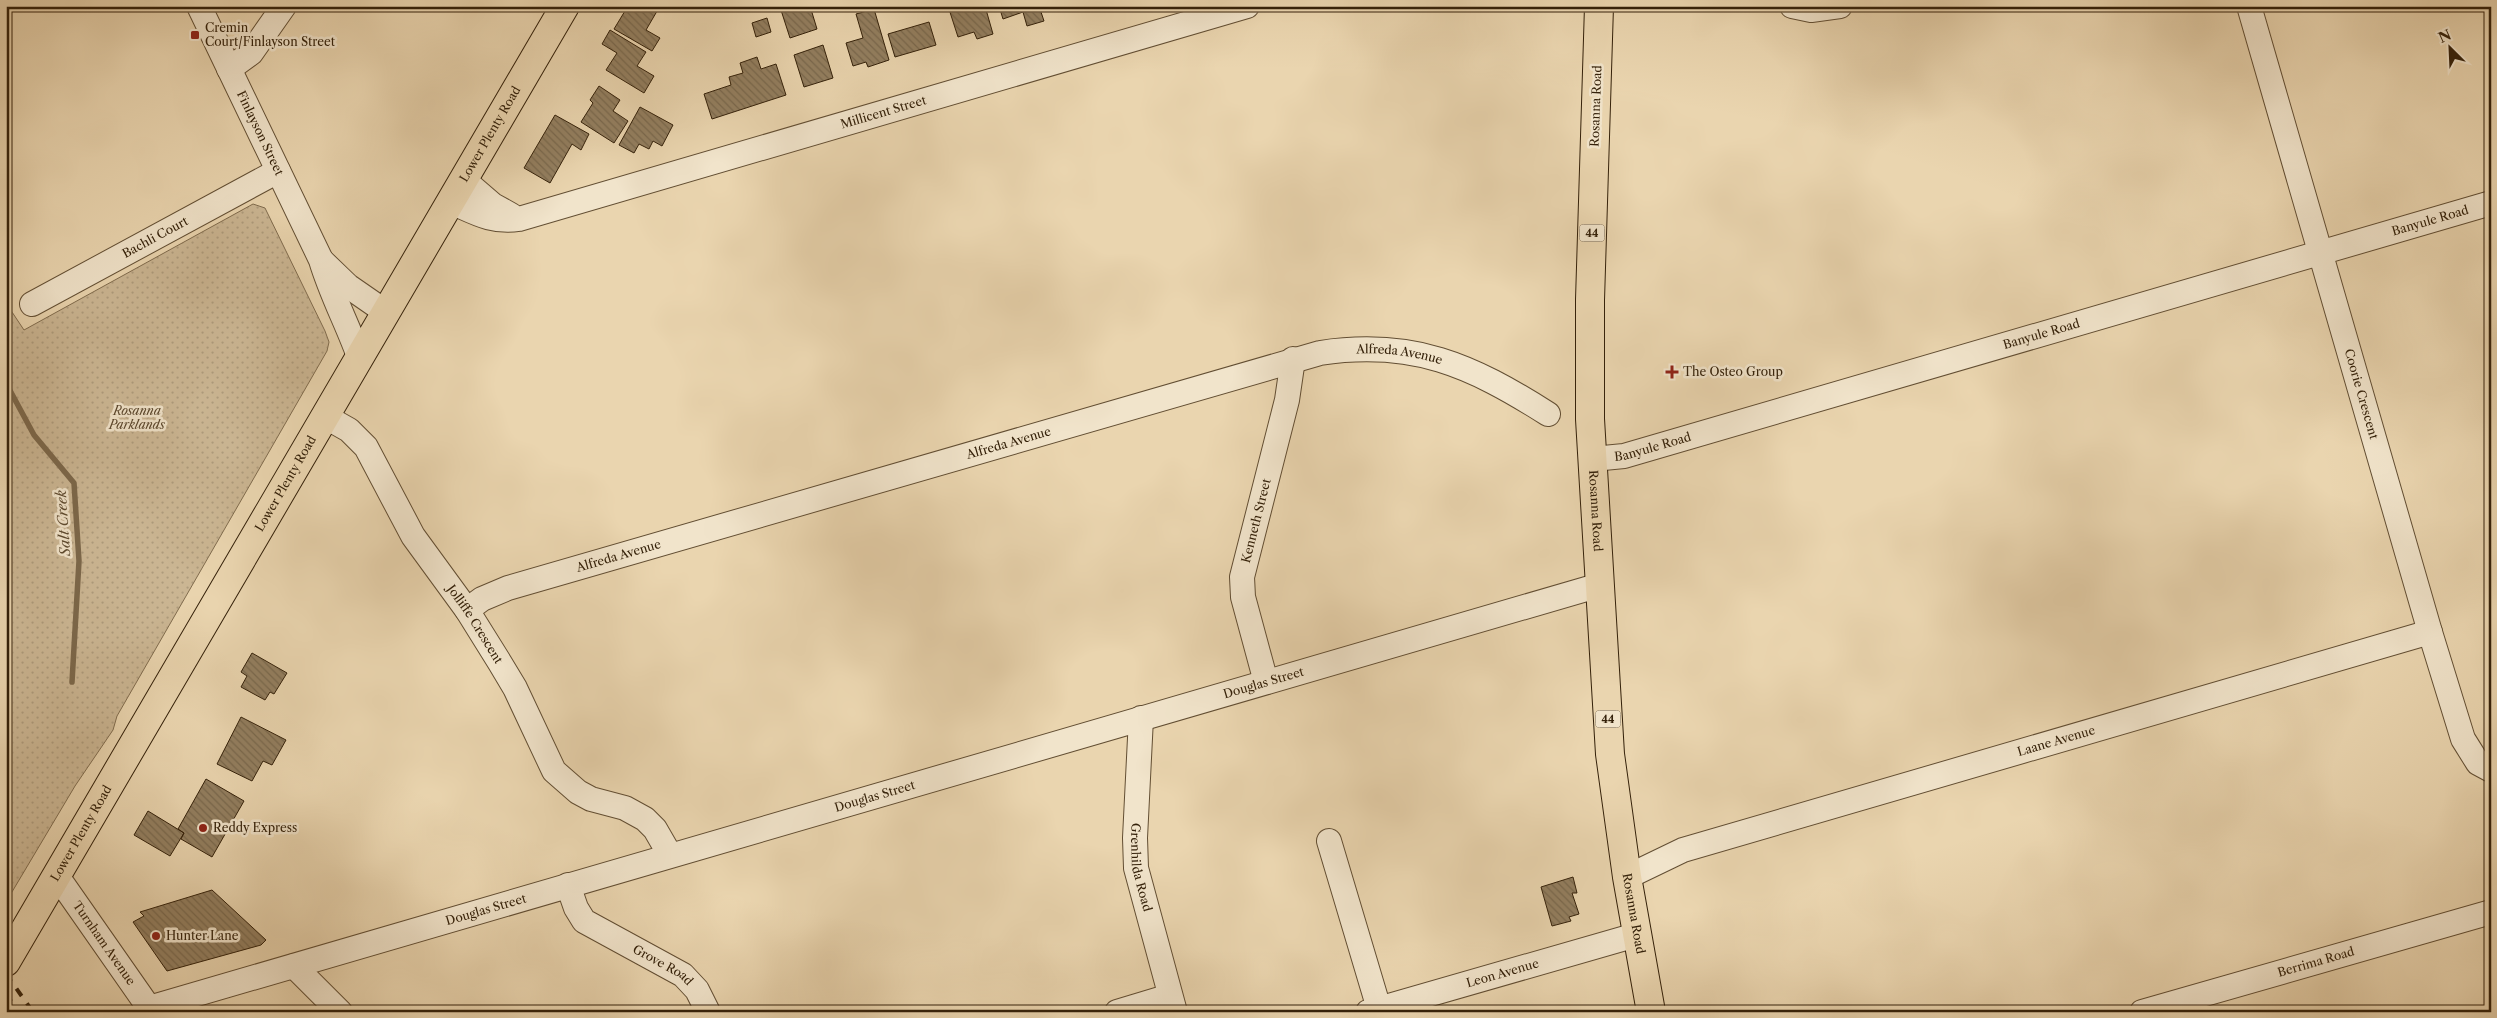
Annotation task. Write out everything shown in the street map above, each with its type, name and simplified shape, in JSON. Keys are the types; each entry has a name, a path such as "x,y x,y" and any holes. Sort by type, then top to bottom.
{"main road":[{"name":"Lower Plenty Road","path":"6,962 326,418 565,6"},
{"name":"Rosanna Road","path":"1599,6 1589,391 1610,754 1636,935 1651,1012"}],"street":[{"name":"Finlayson Street","path":"199,6 321,260 331,292 350,331 360,359"},
{"path":"229,69 251,53 284,6"},
{"name":"Millicent Street","path":"458,191 494,220 503,222 1182,16 1247,6"},
{"path":"1792,6 1812,10 1840,6"},
{"name":"Coorie Crescent","path":"2249,6 2430,632 2463,739 2478,763 2491,770"},
{"name":"Bachli Court","path":"32,304 278,170"},
{"name":"Banyule Road","path":"1593,459 1624,456 2491,203"},
{"name":"Finlayson Street","path":"321,260 348,286 387,313"},
{"name":"Alfreda Avenue","path":"467,610 482,599 508,588 1293,359 1344,349 1392,349 1446,361 1492,380 1548,414"},
{"name":"Kenneth Street","path":"1266,682 1242,597 1242,577 1287,400 1293,359"},
{"name":"Jolliffe Crescent","path":"326,418 349,430 366,447 412,536 467,610 515,688 554,771 578,792 625,808 650,823 660,858"},
{"name":"Douglas Street","path":"151,1010 660,858 1600,585"},
{"name":"Laane Avenue","path":"1625,864 1684,850 2430,632"},
{"name":"Grenhilda Road","path":"1141,718 1134,838 1136,868 1172,1004"},
{"path":"1329,841 1376,1011"},
{"name":"Turnham Avenue","path":"57,876 151,1010"},
{"name":"Grove Road","path":"576,883 604,931 683,975 697,990 708,1012"},
{"name":"Berrima Road","path":"2142,1012 2491,912"},
{"name":"Leon Avenue","path":"1376,1011 1636,935"},
{"path":"294,966 340,1012"},
{"path":"1117,1012 1172,1004"}],"green space":[{"name":"Rosanna Parklands","path":"253,204 265,208 325,331 329,342 327,351 117,716 113,730 75,786 6,902 6,303 24,330"}],"building":[{"path":"628,6 660,6 646,30 660,38 652,51 614,29"},
{"path":"810,6 817,29 790,38 780,7"},
{"path":"948,6 985,6 993,34 977,39 974,32 958,37"},
{"path":"999,6 1039,6 1044,21 1027,26 1023,12 1003,19"},
{"path":"874,9 889,60 868,67 866,62 853,66 846,43 863,38 856,14"},
{"path":"767,18 771,32 756,37 752,23"},
{"path":"929,22 936,45 895,57 888,34"},
{"path":"610,30 646,52 637,66 654,76 644,93 606,70 617,53 602,44"},
{"path":"823,45 833,78 804,87 794,55"},
{"path":"757,57 761,69 776,64 786,95 712,119 704,94 731,85 729,77 743,73 740,63"},
{"path":"599,86 620,100 613,111 628,121 614,143 581,122 593,103 590,100"},
{"path":"640,107 673,125 662,146 653,141 649,149 639,144 634,153 619,145"},
{"path":"555,115 589,134 581,150 572,144 550,183 524,168"},
{"path":"252,653 287,673 274,694 270,692 265,700 241,687 247,676 241,672"},
{"path":"241,717 286,740 272,765 263,761 252,781 217,764"},
{"path":"206,779 244,801 212,857 181,839 184,833 178,829"},
{"path":"148,811 184,833 170,856 134,835"},
{"path":"1573,877 1577,893 1572,893 1579,914 1569,917 1571,921 1552,926 1541,887"},
{"path":"212,890 266,940 261,945 167,971 133,922 144,916 140,912"}],"waterway":[{"name":"Salt Creek","path":"6,383 34,435 74,483 79,561 72,682"}],"railway":[{"path":"6,974 33,1012"},
{"path":"6,994 19,1012"}],"place":[{"name":"Cremin Court/Finlayson Street","path":"195,35"},
{"name":"The Osteo Group","path":"1672,372"},
{"name":"Reddy Express","path":"203,828"},
{"name":"Hunter Lane","path":"156,936"}]}
